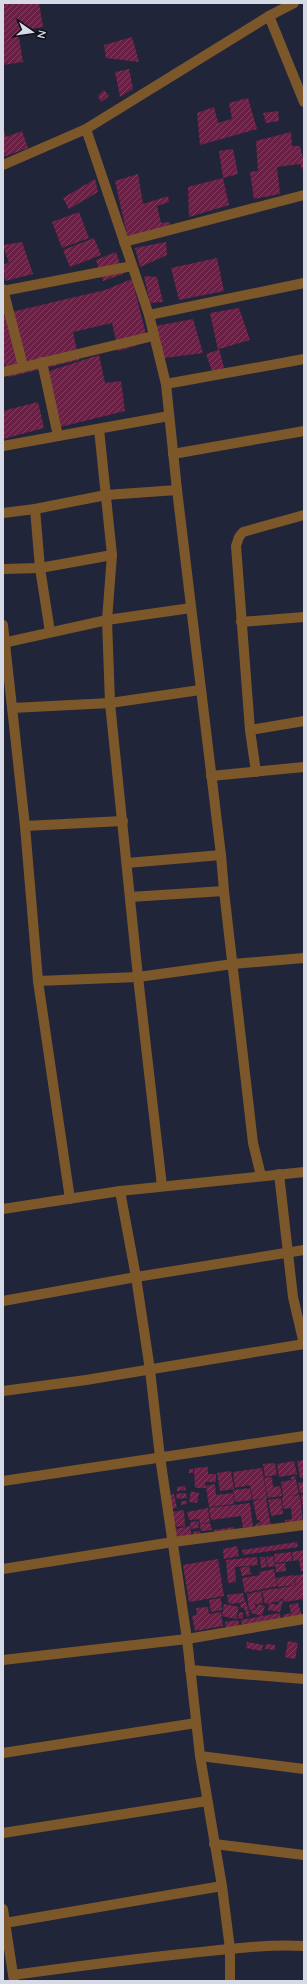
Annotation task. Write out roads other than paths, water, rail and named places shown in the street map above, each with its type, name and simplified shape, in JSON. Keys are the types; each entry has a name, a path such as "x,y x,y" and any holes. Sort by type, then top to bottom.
{"street":[{"path":"3,165 86,129 269,16 294,3"},
{"path":"269,16 304,102"},
{"path":"86,129 149,315 166,384 176,490 221,855 253,1143 260,1176"},
{"path":"124,242 304,195"},
{"path":"23,366 3,290 132,266"},
{"path":"149,315 304,283"},
{"path":"3,372 153,336"},
{"path":"166,384 304,359"},
{"path":"42,362 58,436"},
{"path":"3,446 169,416"},
{"path":"99,429 112,555 108,620 110,703 124,821 138,977 162,1186"},
{"path":"173,454 304,431"},
{"path":"3,512 35,509 106,495 176,490"},
{"path":"35,509 40,568 50,632"},
{"path":"256,772 250,730 236,546 239,537 243,532 304,515"},
{"path":"3,569 40,568 112,555"},
{"path":"4,642 108,620 191,608"},
{"path":"241,622 304,618"},
{"path":"3,625 25,826 38,981 70,1199"},
{"path":"12,708 110,703 200,690"},
{"path":"250,730 304,721"},
{"path":"211,776 304,767"},
{"path":"25,826 124,821"},
{"path":"127,862 221,855"},
{"path":"130,897 224,891"},
{"path":"38,981 138,977 233,964 304,958"},
{"path":"3,1209 120,1191 304,1172"},
{"path":"3,1391 150,1370 304,1344 293,1297 279,1174"},
{"path":"120,1191 136,1277 150,1370 160,1457 187,1639 200,1756 222,1886 230,1949 230,1981"},
{"path":"3,1301 136,1277 304,1250"},
{"path":"3,1481 304,1436"},
{"path":"3,1569 173,1542 304,1525"},
{"path":"3,1660 187,1639 304,1619"},
{"path":"190,1670 304,1679"},
{"path":"3,1753 196,1723"},
{"path":"200,1756 304,1769"},
{"path":"3,1833 207,1801"},
{"path":"214,1844 304,1855"},
{"path":"5,1923 222,1886"},
{"path":"3,1909 12,1979 123,1960 275,1945 304,1946"}]}
